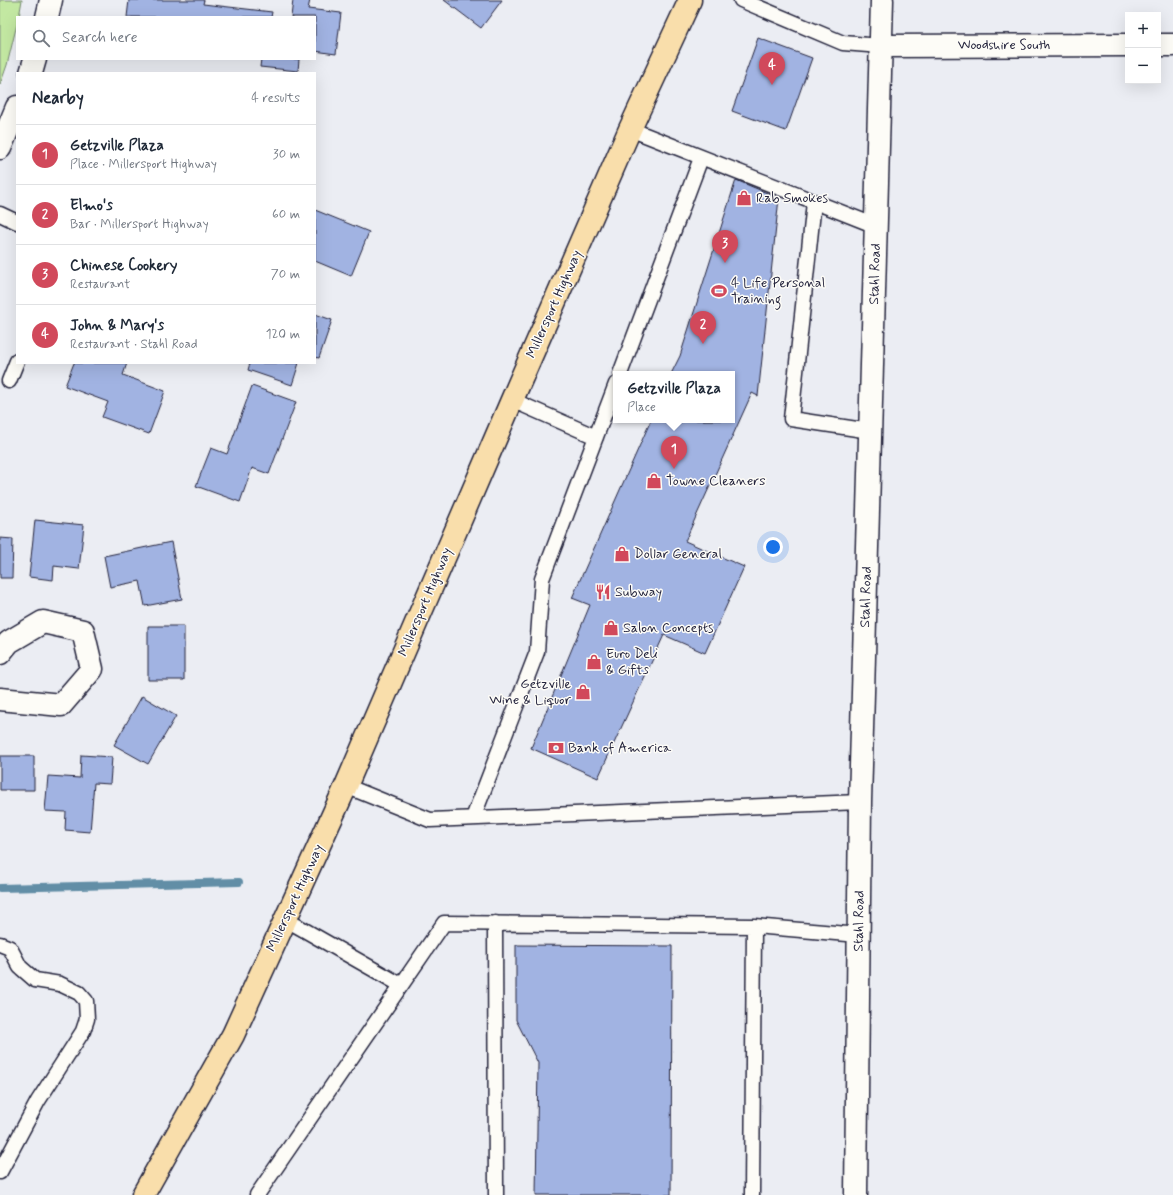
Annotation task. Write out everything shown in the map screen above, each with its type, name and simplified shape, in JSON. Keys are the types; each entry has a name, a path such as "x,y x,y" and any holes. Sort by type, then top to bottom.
{"main road":[{"name":"Millersport Highway","path":"143,1195 233,1034 346,786 630,129 690,0"}],"street":[{"path":"47,16 51,0"},
{"name":"Stahl Road","path":"856,1195 860,802 882,0"},
{"name":"Woodshire South","path":"881,46 1125,45"},
{"path":"1161,45 1173,45"},
{"path":"31,72 35,60"},
{"path":"0,148 16,108"},
{"path":"0,653 9,642 43,622 83,631 92,669 61,705 0,699"}],"lane":[{"path":"741,0 843,44 881,46"},
{"path":"630,129 876,226"},
{"path":"621,371 701,158"},
{"path":"814,202 791,419 870,431"},
{"path":"0,214 16,222"},
{"path":"9,381 16,364"},
{"path":"473,818 537,652 542,579 613,392"},
{"path":"512,400 596,437"},
{"path":"346,786 430,820 860,802"},
{"path":"285,919 401,986"},
{"path":"258,1195 444,923 754,926 859,935"},
{"path":"496,923 496,1195"},
{"path":"752,1195 754,926"},
{"path":"0,944 10,948 20,967 36,980 60,984 79,993 86,1001 87,1020 83,1031 38,1101 0,1172"}],"green space":[{"path":"0,0 22,0 19,16 16,16 16,28 7,65 0,85"}],"building":[{"path":"129,0 204,0 203,4 272,12 271,16 127,16"},
{"path":"293,0 310,0 308,9 341,13 336,54 316,51 316,16 291,16"},
{"path":"444,0 502,0 481,28"},
{"path":"758,38 812,58 786,131 732,111"},
{"path":"261,60 299,60 298,71 260,67"},
{"path":"736,180 779,198 758,396 752,393 685,541 744,567 705,653 664,635 598,778 531,748 590,605 572,598 650,423 735,423 735,371 672,371 680,356"},
{"path":"316,210 369,232 351,276 316,261"},
{"path":"316,314 332,320 319,358 316,357"},
{"path":"74,364 127,364 123,375 165,391 149,434 102,417 108,402 65,386"},
{"path":"250,364 299,364 292,385 248,370"},
{"path":"252,386 296,402 269,474 252,468 240,502 196,486 211,448 227,454"},
{"path":"35,520 84,525 79,569 54,566 53,580 29,577"},
{"path":"0,538 13,539 12,578 0,578"},
{"path":"171,542 182,599 145,606 140,581 110,587 104,556"},
{"path":"148,626 184,626 184,680 148,680"},
{"path":"142,696 176,716 148,764 114,745"},
{"path":"81,755 112,757 110,784 94,783 90,832 65,830 66,812 45,811 48,776 80,778"},
{"path":"0,756 34,756 34,790 0,790"},
{"path":"516,945 672,946 671,1195 536,1195 538,1063 516,1020"}],"waterway":[{"path":"0,888 239,882"}],"place":[{"name":"John & Mary's","path":"772,85"},
{"name":"Rab Smokes","path":"744,198"},
{"name":"Chinese Cookery","path":"725,263"},
{"name":"4 Life Personal Training","path":"719,291"},
{"name":"Elmo's","path":"703,344"},
{"name":"Getzville Plaza","path":"674,469"},
{"name":"Towne Cleaners","path":"654,481"},
{"name":"Dollar General","path":"622,554"},
{"name":"Subway","path":"603,592"},
{"name":"Salon Concepts","path":"611,628"},
{"name":"Euro Deli & Gifts","path":"594,662"},
{"name":"Getzville Wine & Liquor","path":"583,692"},
{"name":"Bank of America","path":"556,748"}]}
